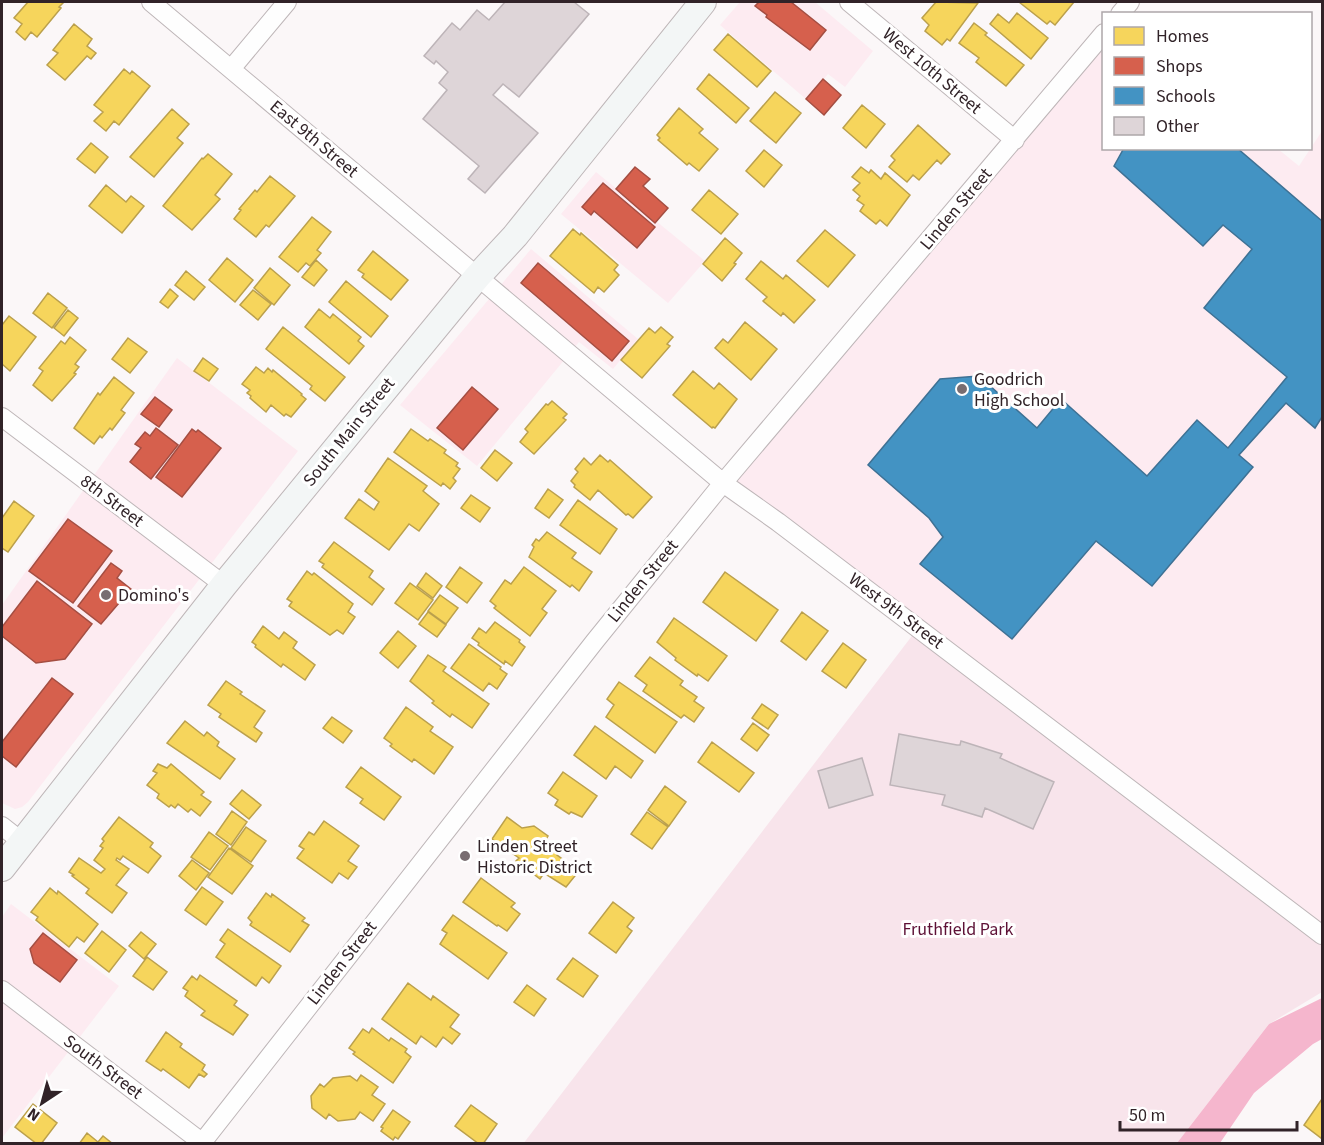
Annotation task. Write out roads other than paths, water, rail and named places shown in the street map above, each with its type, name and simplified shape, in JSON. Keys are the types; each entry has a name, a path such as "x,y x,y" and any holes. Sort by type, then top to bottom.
{"main road":[{"name":"South Main Street","path":"2,868 11,833 224,585 477,277 515,236 703,2"}],"street":[{"name":"East 9th Street","path":"151,2 477,277"},
{"path":"231,69 287,2"},
{"name":"West 10th Street","path":"849,2 1015,140"},
{"name":"Linden Street","path":"202,1143 595,641 723,483 1102,35"},
{"name":"West 9th Street","path":"477,277 723,483 788,529 1323,934"},
{"name":"8th Street","path":"2,417 224,585"},
{"name":"South Street","path":"2,990 202,1143"}],"place":[{"name":"Goodrich High School","path":"962,389"},
{"name":"Domino's","path":"106,595"},
{"name":"Linden Street Historic District","path":"465,856"}],"park label":[{"name":"Fruthfield Park","path":"958,929"}]}
